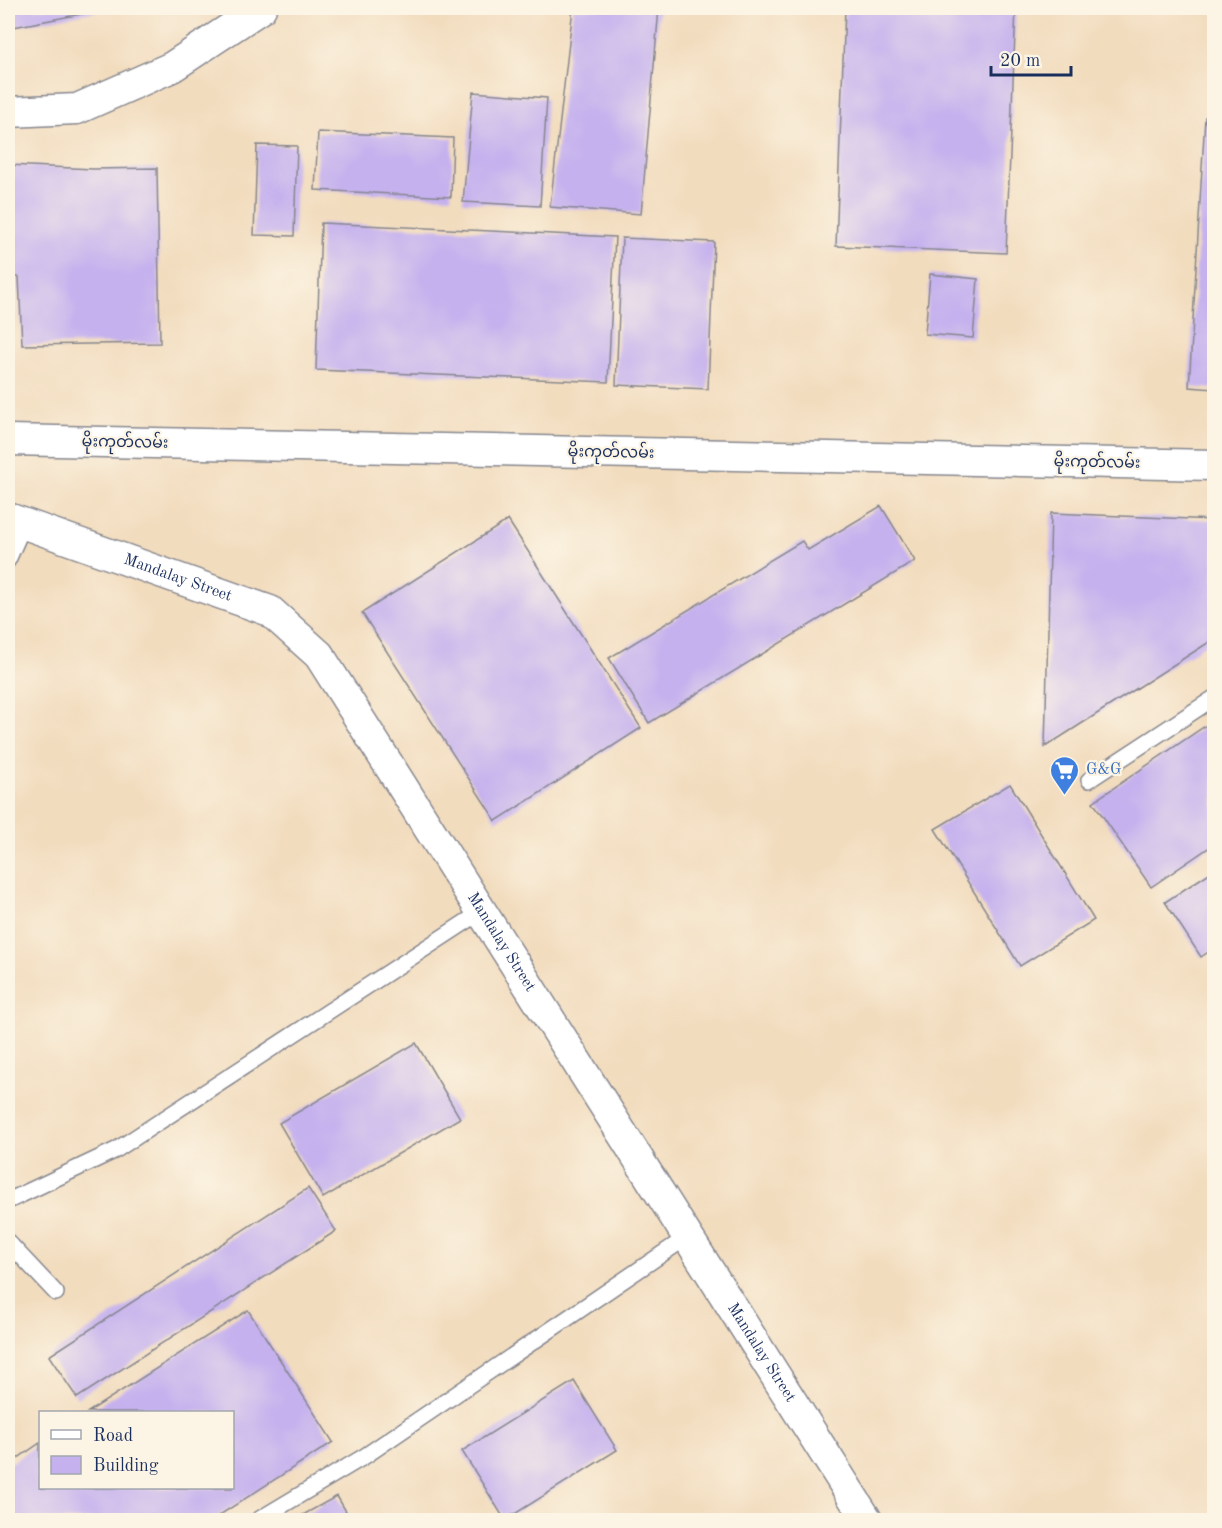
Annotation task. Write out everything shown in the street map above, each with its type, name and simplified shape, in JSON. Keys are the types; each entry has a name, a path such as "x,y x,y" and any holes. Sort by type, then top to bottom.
{"street":[{"path":"8,112 77,109 172,67 261,8"},
{"name":"မိုးကုတ်လမ်း","path":"8,440 1215,465"},
{"name":"Mandalay Street","path":"16,521 270,611 319,655 867,1521"}],"lane":[{"path":"8,560 16,521"},
{"path":"1089,780 1215,698"},
{"path":"8,1202 116,1150 481,912"},
{"path":"258,1521 365,1456 687,1237"},
{"path":"8,1242 56,1293"}],"building":[{"path":"8,8 108,8 108,9 8,28"},
{"path":"573,8 659,8 641,214 550,207"},
{"path":"845,8 1016,8 1006,253 836,246"},
{"path":"1213,69 1214,91 1212,91"},
{"path":"473,92 547,98 540,206 463,202"},
{"path":"1205,117 1214,117 1214,389 1189,387"},
{"path":"318,132 453,138 451,197 315,190"},
{"path":"257,145 297,146 294,236 254,235"},
{"path":"8,165 93,169 157,168 160,343 22,345 19,277 8,277"},
{"path":"321,223 615,237 608,382 316,370"},
{"path":"622,238 714,242 708,389 616,385"},
{"path":"930,274 978,279 973,338 925,334"},
{"path":"881,506 915,561 649,723 609,658 802,541 808,550"},
{"path":"1051,513 1214,520 1214,639 1045,747"},
{"path":"508,520 641,728 496,821 362,613"},
{"path":"1214,720 1214,844 1151,887 1093,802"},
{"path":"1010,784 1094,920 1020,966 935,829"},
{"path":"1214,870 1214,948 1201,957 1165,902"},
{"path":"416,1043 460,1118 323,1198 279,1123"},
{"path":"308,1188 336,1231 77,1398 49,1356"},
{"path":"248,1310 333,1442 212,1520 8,1520 8,1465 39,1444 39,1489 234,1489 234,1411 90,1411"},
{"path":"574,1381 617,1450 505,1520 462,1451"},
{"path":"337,1496 351,1520 304,1520 301,1516"}],"place":[{"name":"G&G","path":"1065,796"}]}
